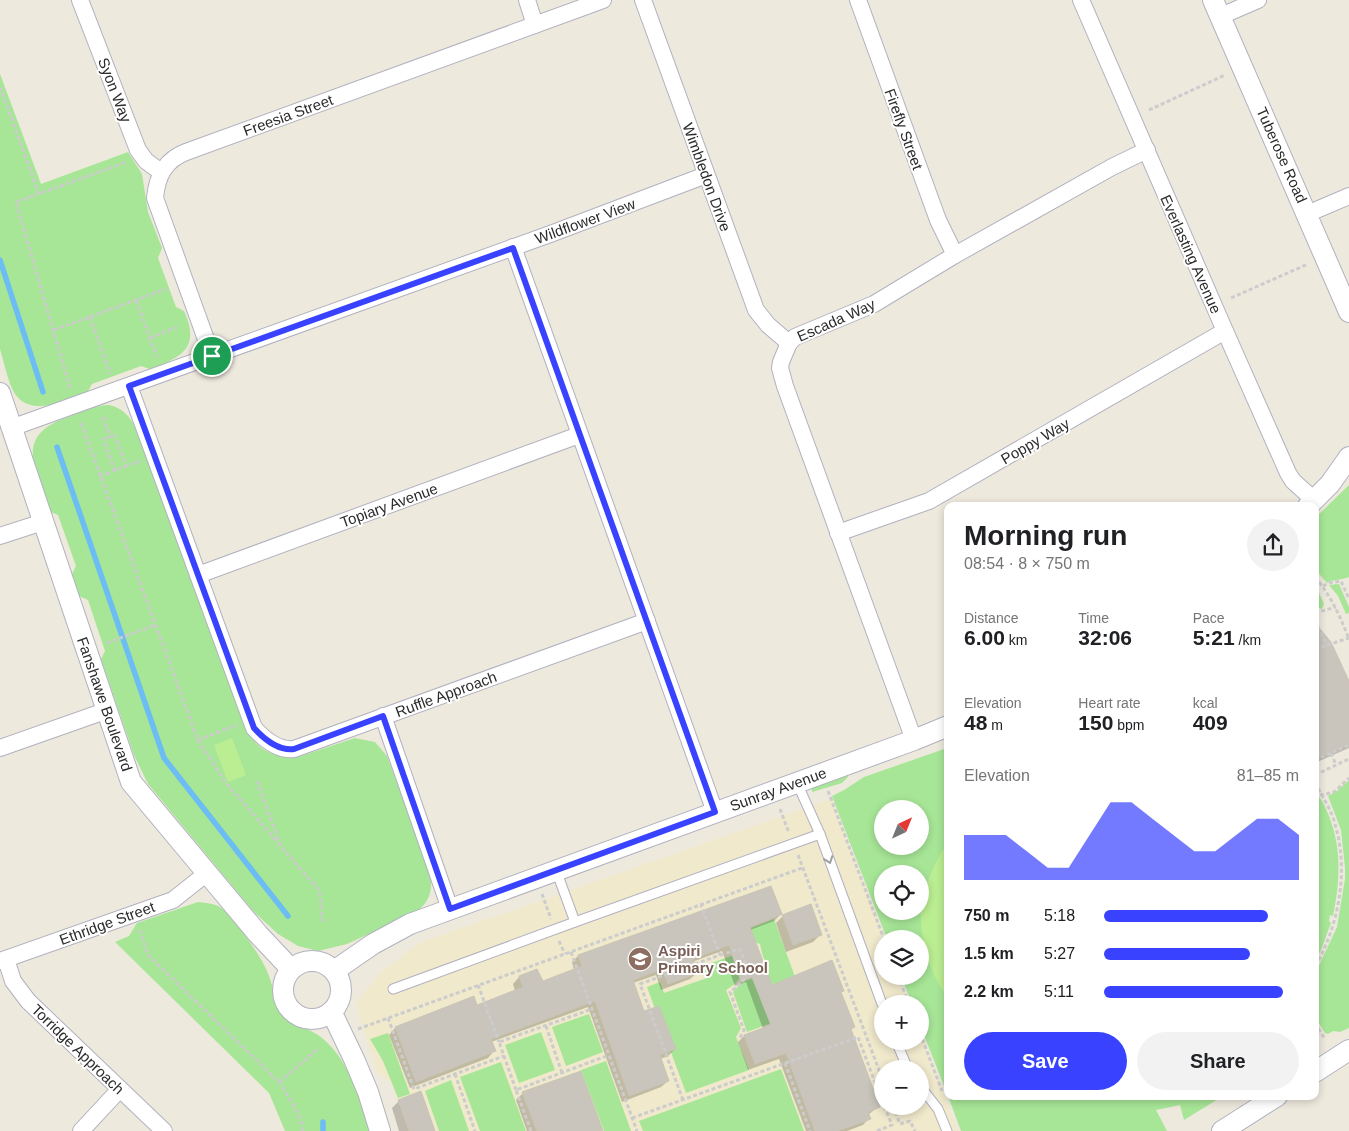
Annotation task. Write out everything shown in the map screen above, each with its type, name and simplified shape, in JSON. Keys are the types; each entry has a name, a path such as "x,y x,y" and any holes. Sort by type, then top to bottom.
{"street":[{"name":"Syon Way","path":"80,0 138,150 146,161 161,172"},
{"path":"527,0 535,25"},
{"name":"Freesia Street","path":"161,172 169,162 180,154 603,0"},
{"name":"Wimbledon Drive","path":"643,0 756,310 768,325 789,343"},
{"name":"Firefly Street","path":"858,0 938,220 955,255"},
{"name":"Everlasting Avenue","path":"1081,0 1288,473 1310,502"},
{"path":"1217,8 1258,0"},
{"name":"Tuberose Road","path":"1217,8 1349,312"},
{"name":"Escada Way","path":"914,740 782,376 781,362 789,343 801,333 874,304 955,255 1112,166 1146,150"},
{"path":"161,172 156,187 155,198 157,207 212,356"},
{"name":"Wildflower View","path":"11,428 513,248 706,175"},
{"path":"1307,214 1349,196"},
{"path":"513,248 715,812"},
{"name":"Poppy Way","path":"838,533 929,501 1225,332"},
{"name":"Ruffle Approach","path":"129,386 254,728 267,741 277,746 289,750 294,749 647,621"},
{"name":"Fanshawe Boulevard","path":"0,393 131,782 258,934 291,969"},
{"name":"Topiary Avenue","path":"198,575 579,435"},
{"path":"1312,502 1330,484 1349,457"},
{"path":"1330,484 1349,471"},
{"path":"0,536 43,522"},
{"path":"0,748 108,710"},
{"path":"383,716 450,909"},
{"name":"Sunray Avenue","path":"334,971 372,944 410,924 944,728"},
{"name":"Ethridge Street","path":"3,960 173,900 207,873"},
{"name":"Torridge Approach","path":"3,960 13,981 28,1001 164,1131"},
{"path":"308,961 317,961 326,964 334,971 339,978 342,988 341,997 332,1013 324,1018 306,1020 290,1011 282,994 283,985 291,969 308,961"},
{"path":"332,1013 358,1067 380,1131"},
{"path":"1319,1069 1349,1050"},
{"path":"81,1131 120,1089"},
{"path":"1222,1131 1271,1100"}],"lane":[{"path":"797,783 820,834 879,995"},
{"path":"393,988 820,834"},
{"path":"556,870 575,922"},
{"path":"929,1098 938,1109 947,1131"}],"path":[{"path":"1149,110 1228,73"},
{"path":"0,87 39,194"},
{"path":"70,388 16,202 130,160"},
{"path":"1231,298 1311,262"},
{"path":"54,330 166,289"},
{"path":"136,300 157,357"},
{"path":"90,317 110,374"},
{"path":"150,338 177,327"},
{"path":"102,417 110,437"},
{"path":"81,423 198,740 226,783 318,889 321,899 320,912 324,923"},
{"path":"115,470 103,439 115,435 126,466"},
{"path":"100,476 144,460"},
{"path":"1323,586 1329,582 1341,581 1349,599"},
{"path":"1319,582 1336,607 1349,638 1319,648"},
{"path":"1319,612 1336,607"},
{"path":"1343,623 1349,620"},
{"path":"107,643 155,625"},
{"path":"1319,629 1327,645"},
{"path":"198,740 237,725"},
{"path":"1319,758 1349,745"},
{"path":"1330,753 1336,766"},
{"path":"1319,773 1349,759"},
{"path":"1319,793 1322,795 1334,792 1349,778"},
{"path":"258,782 282,849"},
{"path":"1319,790 1335,824 1340,845 1342,871 1335,922 1319,960"},
{"path":"828,791 881,930"},
{"path":"780,808 875,1060"},
{"path":"357,1029 802,868"},
{"path":"701,905 720,955"},
{"path":"140,930 148,955 279,1082 294,1105 301,1120 303,1131"},
{"path":"683,1100 640,984 740,949 748,968 746,975 730,992 744,1030 740,1038"},
{"path":"571,952 637,1131"},
{"path":"478,986 531,1131"},
{"path":"499,1042 592,1008"},
{"path":"388,1018 414,1089 504,1056"},
{"path":"546,1026 562,1073"},
{"path":"1319,1029 1325,1039"},
{"path":"632,1118 858,1037 874,1080"},
{"path":"279,1082 318,1048"},
{"path":"927,1050 944,1095"},
{"path":"516,1090 610,1056"},
{"path":"785,1063 810,1131"},
{"path":"455,1074 475,1131"},
{"path":"877,1131 892,1125 888,1115"},
{"path":"896,1115 900,1124 910,1120 915,1131"}],"shaded area":[{"name":"Aspiri Primary School","path":"831,799 874,910 874,920 878,920 882,930 874,930 874,985 902,985 906,995 874,995 874,1050 927,1050 944,1094 944,1100 946,1100 958,1131 407,1131 392,1083 377,1072 356,1004 378,975 419,943"}],"green space":[{"path":"0,74 41,184 128,152 142,174 148,212 162,248 158,258 176,307 184,311 189,324 189,343 179,356 150,369 141,366 92,384 87,393 49,405 30,405 22,401 15,394 8,378 0,349"},
{"path":"109,405 125,413 135,427 249,735 260,747 281,756 298,757 355,738 375,742 387,756 430,874 430,893 425,903 415,913 347,944 318,951 298,946 278,934 253,911 148,784 134,755 101,659 105,651 88,600 79,596 72,574 76,566 58,515 51,512 39,482 33,456 34,444 40,434 51,425 88,409"},
{"path":"1349,485 1349,577 1327,583 1319,574 1319,514"},
{"path":"1339,584 1349,607 1349,613 1346,614 1338,596 1329,585"},
{"path":"1319,593 1324,604 1322,609 1319,608"},
{"path":"232,738 246,775 228,782 214,745"},
{"path":"944,749 944,1086 929,1048 929,995 908,995 905,985 929,985 929,930 884,930 880,920 929,920 929,865 874,865 874,905 832,796 864,777"},
{"path":"847,773 848,777 842,783 812,792 812,787"},
{"path":"1349,780 1349,1028 1340,1032 1333,1031 1328,1034 1325,1033 1319,1023 1319,965 1337,927 1345,879 1341,830 1328,796"},
{"path":"1319,797 1329,816 1338,853 1338,879 1333,916 1330,915 1329,921 1331,923 1319,954"},
{"path":"944,850 944,992 935,978 929,961 929,930 922,930 921,920 929,920 929,879"},
{"path":"198,902 218,906 226,912 264,964 278,1003 284,1013 292,1021 322,1038 332,1047 347,1069 370,1131 285,1131 269,1093 115,942 129,936 137,923"},
{"path":"774,919 807,1010 747,1032 733,992 742,982 765,974 769,966 763,957 760,944 752,941 731,946 720,940"},
{"path":"734,955 743,974 735,984 726,990 741,1028 736,1037 749,1070 686,1093 647,987 660,982 664,993 707,978 703,966"},
{"path":"589,1014 603,1052 566,1066 552,1027"},
{"path":"541,1032 555,1070 519,1083 505,1045"},
{"path":"388,1033 410,1094 398,1098 383,1061 370,1039"},
{"path":"606,1061 631,1131 604,1131 581,1070"},
{"path":"501,1062 526,1131 480,1131 460,1077"},
{"path":"781,1069 804,1131 643,1131 639,1121"},
{"path":"451,1080 469,1131 439,1131 425,1091"},
{"path":"949,1100 1216,1100 1184,1120 1180,1105 1156,1110 1167,1131 961,1131"}],"building":[{"path":"1319,628 1331,642 1349,681 1349,744 1319,757"},
{"path":"771,886 782,914 750,927 772,985 832,960 844,991 841,992 855,1027 851,1029 874,1091 874,1110 868,1112 871,1119 837,1131 815,1131 786,1053 755,1064 744,1035 771,1025 752,977 741,981 729,945 693,959 698,973 668,984 662,969 633,980 644,1011 659,1006 676,1049 660,1055 669,1081 629,1096 595,1001 491,1039 496,1051 416,1082 395,1027 474,996 477,1005 523,987 519,976 537,969 543,981 582,966 578,955"},
{"path":"811,904 822,935 793,945 782,915"},
{"path":"581,1071 603,1131 537,1131 522,1092"},
{"path":"421,1091 435,1131 409,1131 398,1100"}],"waterway":[{"path":"0,260 43,392"},
{"path":"57,447 164,758 288,916"},
{"path":"323,1122 323,1131"}],"place":[{"name":"Aspiri Primary School","path":"640,959"}],"route":[{"path":"513,248 715,812 450,909 383,716 289,750 272,744 254,728 129,386 212,356 513,248"}]}
